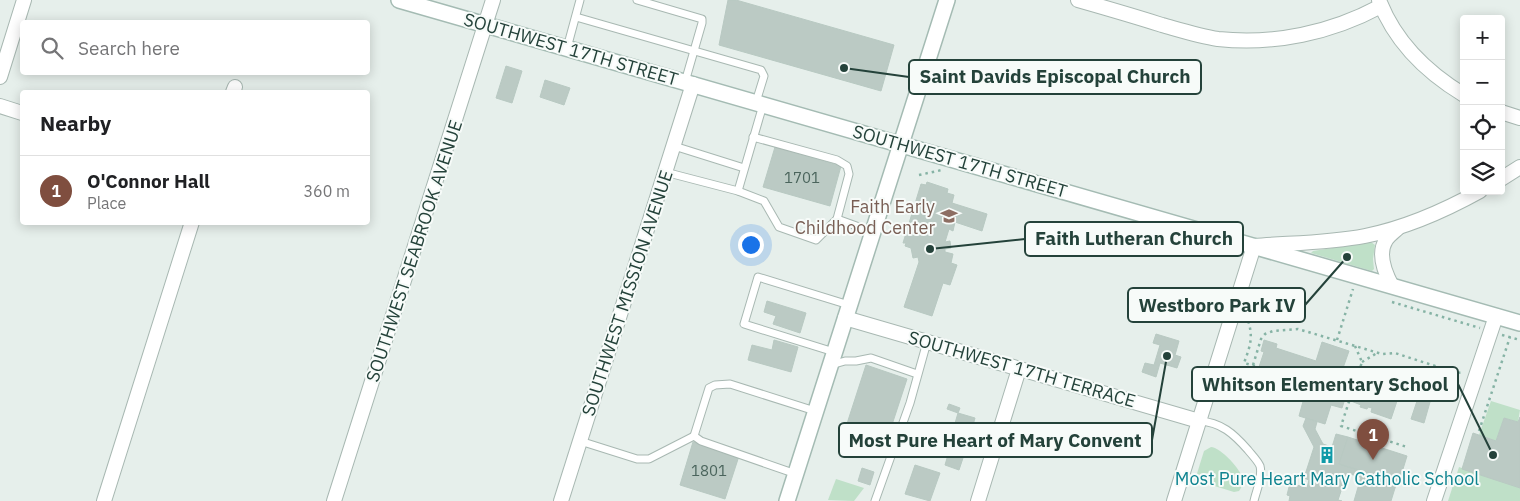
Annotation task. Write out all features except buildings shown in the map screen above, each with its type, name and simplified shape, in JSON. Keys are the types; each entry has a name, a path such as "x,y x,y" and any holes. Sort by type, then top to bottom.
{"main road":[{"name":"SOUTHWEST 17TH STREET","path":"399,0 1254,246 1388,293 1496,316 1520,323"},
{"path":"789,501 832,359 947,0"}],"street":[{"path":"0,77 24,0"},
{"name":"SOUTHWEST SEABROOK AVENUE","path":"334,501 493,0"},
{"path":"1078,0 1204,36 1247,40 1273,40 1303,35 1364,15 1380,3 1393,30 1413,55 1449,86 1460,93"},
{"name":"SOUTHWEST MISSION AVENUE","path":"561,501 674,146 689,83"},
{"path":"0,106 20,112"},
{"path":"1505,113 1520,118"},
{"path":"1505,176 1520,167"},
{"path":"1174,501 1254,246 1340,240 1366,236 1398,228 1451,207 1473,195"},
{"path":"104,501 191,225"},
{"path":"1388,293 1382,256 1386,241 1398,228"},
{"name":"SOUTHWEST 17TH TERRACE","path":"847,312 927,342 1199,420"},
{"path":"1434,501 1496,316"},
{"path":"978,501 1019,369"}],"lane":[{"path":"567,48 580,0"},
{"path":"637,0 702,20 694,51 689,83"},
{"path":"576,17 764,72 753,137 738,191"},
{"path":"665,172 738,191 764,201 779,227 816,240 837,219 849,174 847,166 844,163 753,137"},
{"path":"674,146 744,168"},
{"path":"837,219 873,232"},
{"path":"847,312 758,276 744,324 832,359 856,361 871,358 917,374"},
{"path":"875,501 910,403 927,342"},
{"path":"580,441 637,459 649,459 694,436 709,388 715,385 730,384 816,411"},
{"path":"1199,420 1208,421 1228,429 1260,466 1261,475 1254,501"},
{"path":"694,436 701,441 796,474"}],"path":[{"path":"1337,340 1354,287 1361,290"},
{"path":"1388,293 1491,332 1520,340"},
{"path":"1244,309 1251,327 1251,342 1244,363 1259,367"},
{"path":"1253,365 1261,339 1269,332 1301,329 1377,353 1395,353 1458,372 1479,370"},
{"path":"1479,431 1510,338"},
{"path":"1355,346 1362,362"},
{"path":"1377,353 1362,362 1341,426 1407,447"}],"green space":[{"path":"1371,242 1375,245 1374,269 1372,271 1311,253 1313,251"},
{"path":"1491,401 1520,410 1518,422 1504,418 1496,441 1479,435"},
{"path":"1211,447 1225,455 1239,471 1243,480 1239,491 1234,492 1195,480 1204,451"},
{"path":"1459,467 1520,488 1520,501 1448,501"},
{"path":"836,479 864,488 854,501 828,500"}],"place":[{"name":"Saint Davids Episcopal Church","path":"844,68"},
{"name":"Faith Early Childhood Center","path":"949,216"},
{"name":"Faith Lutheran Church","path":"930,249"},
{"name":"Westboro Park IV","path":"1347,257"},
{"name":"Most Pure Heart of Mary Convent","path":"1167,356"},
{"name":"Most Pure Heart Mary Catholic School","path":"1327,455"},
{"name":"Whitson Elementary School","path":"1493,455"},
{"name":"O'Connor Hall","path":"1373,460"}]}
